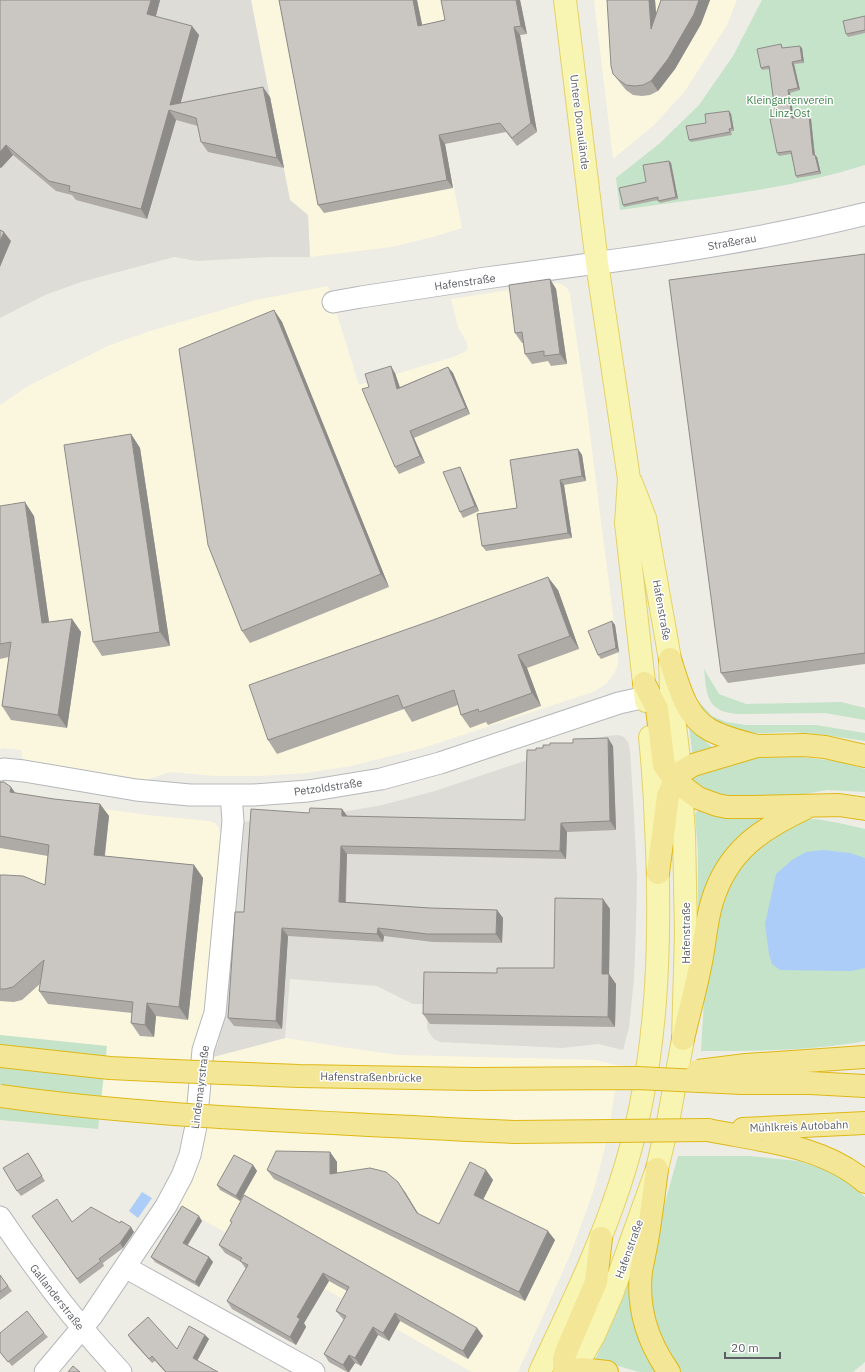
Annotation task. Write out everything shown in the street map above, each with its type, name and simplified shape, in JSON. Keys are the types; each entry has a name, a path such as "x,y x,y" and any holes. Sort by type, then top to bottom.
{"highway":[{"path":"670,659 685,702 697,720 709,730 757,746"},
{"path":"645,690 657,709 664,764 698,798 717,805 727,806 839,805 865,809"},
{"path":"658,873 665,808 670,788 693,765 757,746 804,745 865,756"},
{"path":"683,1039 701,962 712,902 720,882 730,864 750,841 764,830 811,806"},
{"name":"Hafenstraßenbrücke","path":"0,1056 110,1068 226,1074 474,1079 637,1078 744,1074"},
{"path":"744,1074 865,1057"},
{"path":"744,1074 810,1083 865,1086"},
{"path":"810,1083 865,1075"},
{"path":"0,1096 179,1114 468,1130 515,1132 708,1130 732,1132 803,1149 824,1156 865,1182"},
{"name":"Mühlkreis Autobahn","path":"732,1132 785,1127 865,1124"},
{"path":"785,1127 865,1138"},
{"path":"657,1169 647,1242 641,1271 640,1298 646,1326 653,1346 669,1372"},
{"path":"601,1238 596,1282 564,1359 570,1372 581,1369 607,1372"}],"main road":[{"name":"Untere Donaulände","path":"565,0 596,254"},
{"name":"Straßerau","path":"596,254 649,256 758,238 865,214"},
{"name":"Hafenstraße","path":"570,1372 594,1335 612,1294 657,1169 675,1090 683,1039 686,977 684,820 671,692 670,659 645,518 630,479 596,254"},
{"name":"Hafenstraße","path":"540,1372 585,1276 601,1238 620,1184 633,1140 642,1097 653,1021 657,978 659,924 658,873 653,762 626,523 630,479"}],"street":[{"name":"Hafenstraße","path":"333,302 486,278 596,254"},
{"name":"Petzoldstraße","path":"0,770 24,771 136,790 190,795 231,796 308,791 381,779 446,761 619,703 645,690"},
{"name":"Lindemayrstraße","path":"45,1372 82,1329 166,1206 174,1193 190,1155 194,1141 203,1050 215,1013 233,821 231,796"},
{"name":"Gallanderstraße","path":"0,1217 42,1279 82,1329 120,1372"},
{"path":"125,1267 314,1372"}],"shaded area":[{"path":"0,0 251,0 290,200 308,215 310,257 272,257 197,261 174,257 81,282 45,295 0,318"},
{"path":"251,0 444,0 449,28 434,31 455,142 445,144 462,228 391,247 310,257 308,215 290,200"},
{"path":"594,0 737,0 727,25 685,91 654,125 613,159"},
{"path":"555,283 561,284 567,288 570,294 588,418 618,655 618,664 614,674 606,684 593,692 426,747 351,766 306,773 258,776 216,776 169,772 141,782 25,763 21,750 0,749 0,405 28,386 108,346 150,331 256,300 328,286 359,385 453,357 466,351 468,348 467,343 458,327 451,299"},
{"path":"618,735 624,737 628,742 630,750 637,876 634,979 629,1028 623,1050 598,1044 562,1048 440,1042 434,1039 427,1028 427,1004 413,1004 377,986 290,979 285,1038 213,1057 213,1052 218,1044 242,822 342,812 382,805 435,791 572,745 606,736"},
{"path":"0,790 17,792 61,803 147,815 209,821 215,823 219,828 221,837 205,1023 190,1126 99,1117 106,1046 0,1035"},
{"path":"286,1038 399,1055 596,1060 619,1066 607,1140 594,1189 571,1253 518,1372 472,1372 175,1204 213,1057"}],"green space":[{"name":"Kleingartenverein Linz-Ost","path":"762,0 865,0 865,165 835,174 774,187 620,210 616,178 660,143 699,105 733,56"},
{"path":"704,669 719,694 746,704 841,702 865,708 865,720 825,713 737,714 727,712 713,705 710,700 707,693"},
{"path":"698,701 712,716 726,722 746,725 816,725 865,733 865,741 791,732 740,734 721,729 700,710"},
{"path":"689,726 714,749 693,759"},
{"path":"800,757 836,761 865,769 865,792 827,790 789,797 731,800 692,784 693,774 749,758"},
{"path":"700,810 762,817 741,836 709,881 698,908 698,852 695,815 696,812"},
{"path":"816,819 865,829 865,1041 804,1049 701,1051 706,966 724,888 742,858 797,820"},
{"path":"0,1035 107,1046 98,1129 0,1120"},
{"path":"678,1156 749,1156 798,1161 827,1170 852,1185 865,1197 865,1362 853,1372 679,1372 659,1343 647,1276 656,1235"},
{"path":"634,1267 660,1372 639,1372 615,1365 594,1362 609,1330"}],"water":[{"path":"823,850 850,853 865,858 865,968 851,971 780,970 772,964 769,954 765,924 776,874 792,860 806,852"},
{"path":"142,1192 152,1198 138,1218 129,1211"}],"building":[{"path":"0,0 151,0 147,14 192,26 170,105 263,87 277,158 201,142 196,118 169,110 141,209 69,191 70,186 49,181 6,145 0,152"},
{"path":"279,0 413,0 418,26 445,20 441,0 516,0 521,26 514,27 531,123 512,138 500,123 439,135 447,180 318,205"},
{"path":"607,0 649,0 651,29 661,0 699,0 694,14 668,59 651,81 643,85 626,85 613,74 611,66"},
{"path":"865,16 865,30 846,34 843,21"},
{"path":"781,44 782,48 800,46 802,60 792,62 798,88 788,90 792,118 809,116 813,155 815,155 819,171 796,176 791,151 777,153 770,119 776,118 769,66 761,68 757,49"},
{"path":"729,111 732,128 729,129 730,132 689,140 686,126 706,123 705,114"},
{"path":"669,161 676,197 658,201 658,197 623,205 619,188 646,182 643,165"},
{"path":"0,230 4,232 0,241"},
{"path":"865,254 865,653 721,673 669,280"},
{"path":"550,279 560,354 544,356 544,351 525,354 522,332 515,333 509,285"},
{"path":"274,310 381,574 242,631 208,545 179,349"},
{"path":"391,366 397,389 448,367 466,408 410,431 420,456 395,467 362,389 369,387 365,374"},
{"path":"131,434 160,632 93,642 64,445"},
{"path":"578,449 582,476 560,480 568,533 482,546 477,514 517,508 510,460"},
{"path":"460,467 475,506 460,512 443,472"},
{"path":"25,502 42,623 72,619 58,715 2,706 11,642 0,644 0,506"},
{"path":"548,577 570,636 518,655 532,693 479,712 478,709 461,715 454,690 403,708 398,695 268,740 249,685 433,620"},
{"path":"612,621 616,648 598,655 588,631"},
{"path":"608,738 610,821 561,823 560,851 341,846 339,902 430,908 497,910 496,934 427,934 378,928 377,934 282,928 276,1021 228,1018 235,912 244,912 251,809 309,813 310,808 342,809 342,816 525,820 527,750 543,748 543,745 550,745 550,743 573,743 573,739"},
{"path":"0,782 4,782 11,787 10,792 100,804 94,855 194,865 179,1007 147,1003 145,1025 131,1023 133,1002 39,991 44,960 13,987 0,989 0,875 23,876 45,885 49,845 0,836"},
{"path":"555,898 603,899 602,974 609,974 608,1017 423,1014 424,972 497,973 497,968 554,968"},
{"path":"276,1151 330,1152 330,1174 370,1168 386,1172 398,1182 417,1213 439,1224 470,1162 486,1170 474,1195 548,1231 519,1292 267,1170"},
{"path":"28,1153 42,1176 17,1191 3,1168"},
{"path":"234,1155 253,1165 236,1196 217,1185"},
{"path":"244,1195 477,1328 463,1351 395,1313 383,1333 373,1327 355,1358 349,1355 343,1365 324,1354 346,1316 336,1311 349,1287 323,1273 297,1317 300,1319 290,1337 227,1301 248,1265 240,1261 242,1258 219,1245 232,1222 230,1221"},
{"path":"57,1199 72,1222 91,1207 120,1223 121,1221 131,1227 120,1243 99,1259 101,1261 77,1279 32,1216"},
{"path":"182,1206 199,1216 183,1243 209,1257 195,1282 151,1257"},
{"path":"0,1275 8,1286 0,1292"},
{"path":"27,1311 44,1333 8,1362 0,1352 0,1333"},
{"path":"148,1317 177,1349 189,1326 205,1335 193,1358 218,1372 166,1372 152,1356 149,1359 128,1335"},
{"path":"73,1366 80,1372 68,1372"}]}
